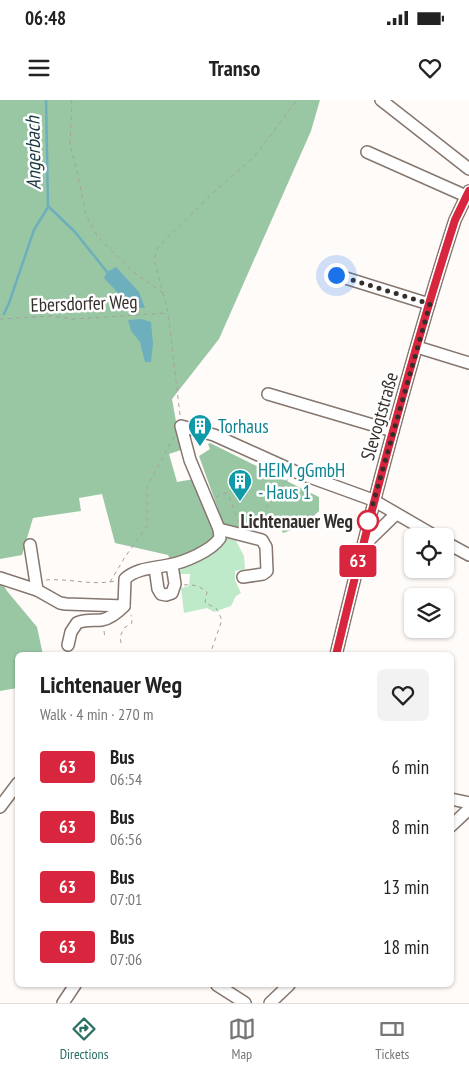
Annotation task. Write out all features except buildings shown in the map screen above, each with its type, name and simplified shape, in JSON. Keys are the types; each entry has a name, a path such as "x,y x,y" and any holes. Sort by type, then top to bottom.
{"street":[{"path":"381,100 469,168"},
{"path":"367,152 468,193"},
{"name":"Slevogtstraße","path":"337,652 373,500 455,220 468,193"},
{"path":"336,275 430,304"},
{"path":"417,347 469,363"},
{"path":"268,394 393,431"},
{"path":"181,426 214,435 296,472 373,500 421,528"},
{"path":"68,645 71,632 77,623 102,620 113,616 124,606 125,579 138,571 180,563 214,547 220,538 219,529 190,460 181,426"},
{"path":"362,547 396,514"},
{"path":"219,529 244,533 262,540 266,547 267,571 263,574 243,577"},
{"path":"30,545 36,586"},
{"path":"454,547 469,555"},
{"path":"155,568 158,589 161,594 172,594 174,586 172,565"},
{"path":"0,578 36,586 66,604 124,606"},
{"path":"0,807 15,787"},
{"path":"454,800 469,803"},
{"path":"454,823 469,809"},
{"path":"63,1003 73,987"},
{"path":"220,987 245,1003"},
{"path":"270,1003 287,987"}],"path":[{"path":"71,100 70,145 86,215 98,237 133,272 163,293"},
{"path":"110,582 147,526 147,486 181,426 168,312 154,259 158,246 255,156 297,100"},
{"name":"Ebersdorfer Weg","path":"0,319 51,316 73,320 168,312"},
{"path":"210,500 225,493 228,494 240,528 244,533 261,515 283,483 296,472"},
{"path":"36,586 62,579 100,583 125,579"},
{"path":"174,586 190,584 201,587 206,592 205,603 216,608 222,620 211,652"},
{"path":"121,643 120,637 124,628 132,623 131,615 124,606"}],"green space":[{"path":"0,100 320,100 311,131 219,339 172,399 181,450 169,454 177,482 194,479 217,529 214,541 172,562 168,555 115,543 102,494 79,498 81,511 33,518 22,555 0,559"},
{"path":"210,443 319,497 319,511 303,526 283,533 279,525 247,525 239,531 223,523 199,456 210,449 208,444"},
{"path":"233,535 244,556 245,569 235,571 235,580 241,593 236,596 231,606 214,612 207,608 184,613 181,588 189,586 190,574 179,574 179,572 190,562 215,547 226,536"},
{"path":"0,575 7,591 37,627 42,652 15,652 15,688 0,691"}],"water":[{"path":"116,267 139,292 145,308 128,308 124,299 104,278 107,272"},
{"path":"141,319 151,322 153,344 151,362 145,362 140,342 131,331 128,320"}],"waterway":[{"name":"Angerbach","path":"46,100 48,206 75,232 107,272"},
{"path":"4,314 34,230 48,207"}],"bus line":[{"name":"63","path":"337,652 369,518 398,412 455,220 469,191"}],"place":[{"name":"Torhaus","path":"200,447"},
{"name":"HEIM gGmbH - Haus 1","path":"240,502"},
{"name":"Lichtenauer Weg","path":"368,521"}],"route":[{"path":"336,275 430,304 368,521"}]}
